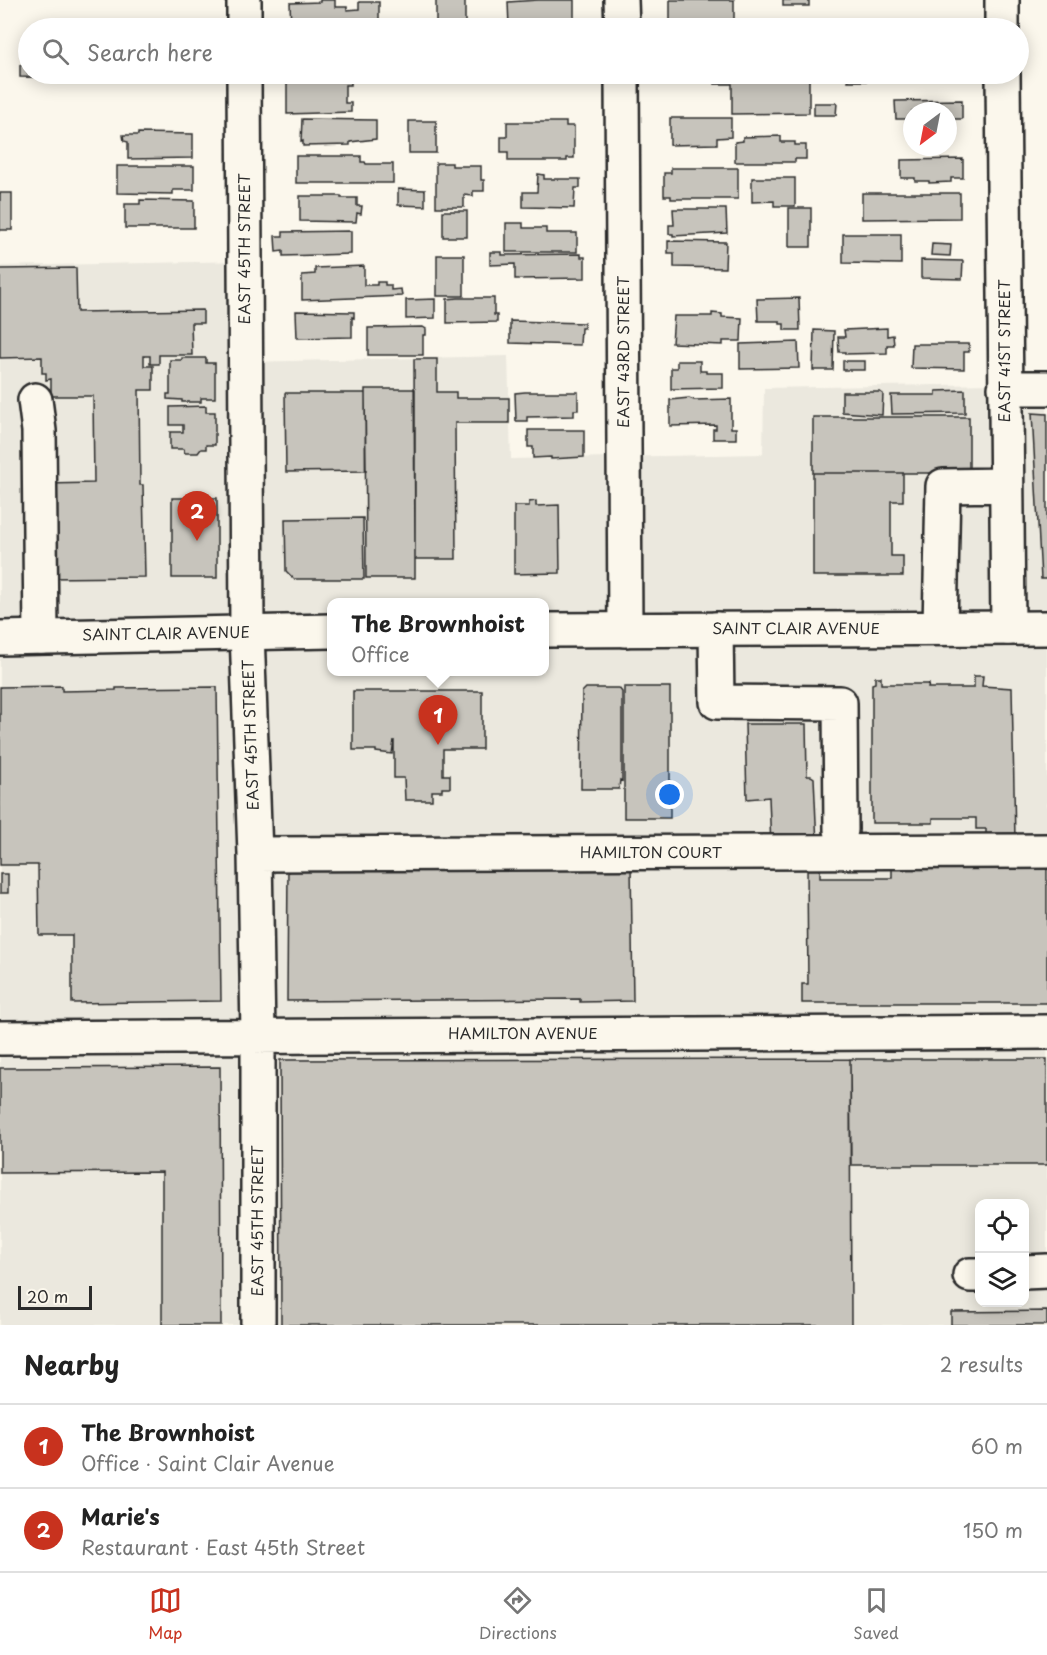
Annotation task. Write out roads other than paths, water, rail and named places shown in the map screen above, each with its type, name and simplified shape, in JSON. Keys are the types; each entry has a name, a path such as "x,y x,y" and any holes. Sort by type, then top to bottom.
{"street":[{"path":"244,0 244,18"},
{"path":"621,0 622,18"},
{"path":"1002,0 1002,18"},
{"name":"EAST 45TH STREET","path":"244,84 247,632 255,854 258,1035 258,1325"},
{"name":"EAST 43RD STREET","path":"622,84 625,630"},
{"name":"EAST 41ST STREET","path":"1003,84 1008,627"},
{"path":"1005,388 1047,388"},
{"path":"35,400 39,431 41,637"},
{"path":"940,628 943,486 1006,485"},
{"name":"SAINT CLAIR AVENUE","path":"549,630 1047,628"},
{"path":"716,629 717,702 840,703 841,830"},
{"name":"SAINT CLAIR AVENUE","path":"0,638 327,631"},
{"name":"HAMILTON COURT","path":"255,854 1047,851"},
{"name":"HAMILTON AVENUE","path":"0,1038 1047,1032"},
{"path":"1029,1272 1047,1271"}],"place":[{"name":"Marie's","path":"197,541"},
{"name":"The Brownhoist","path":"438,745"}]}
